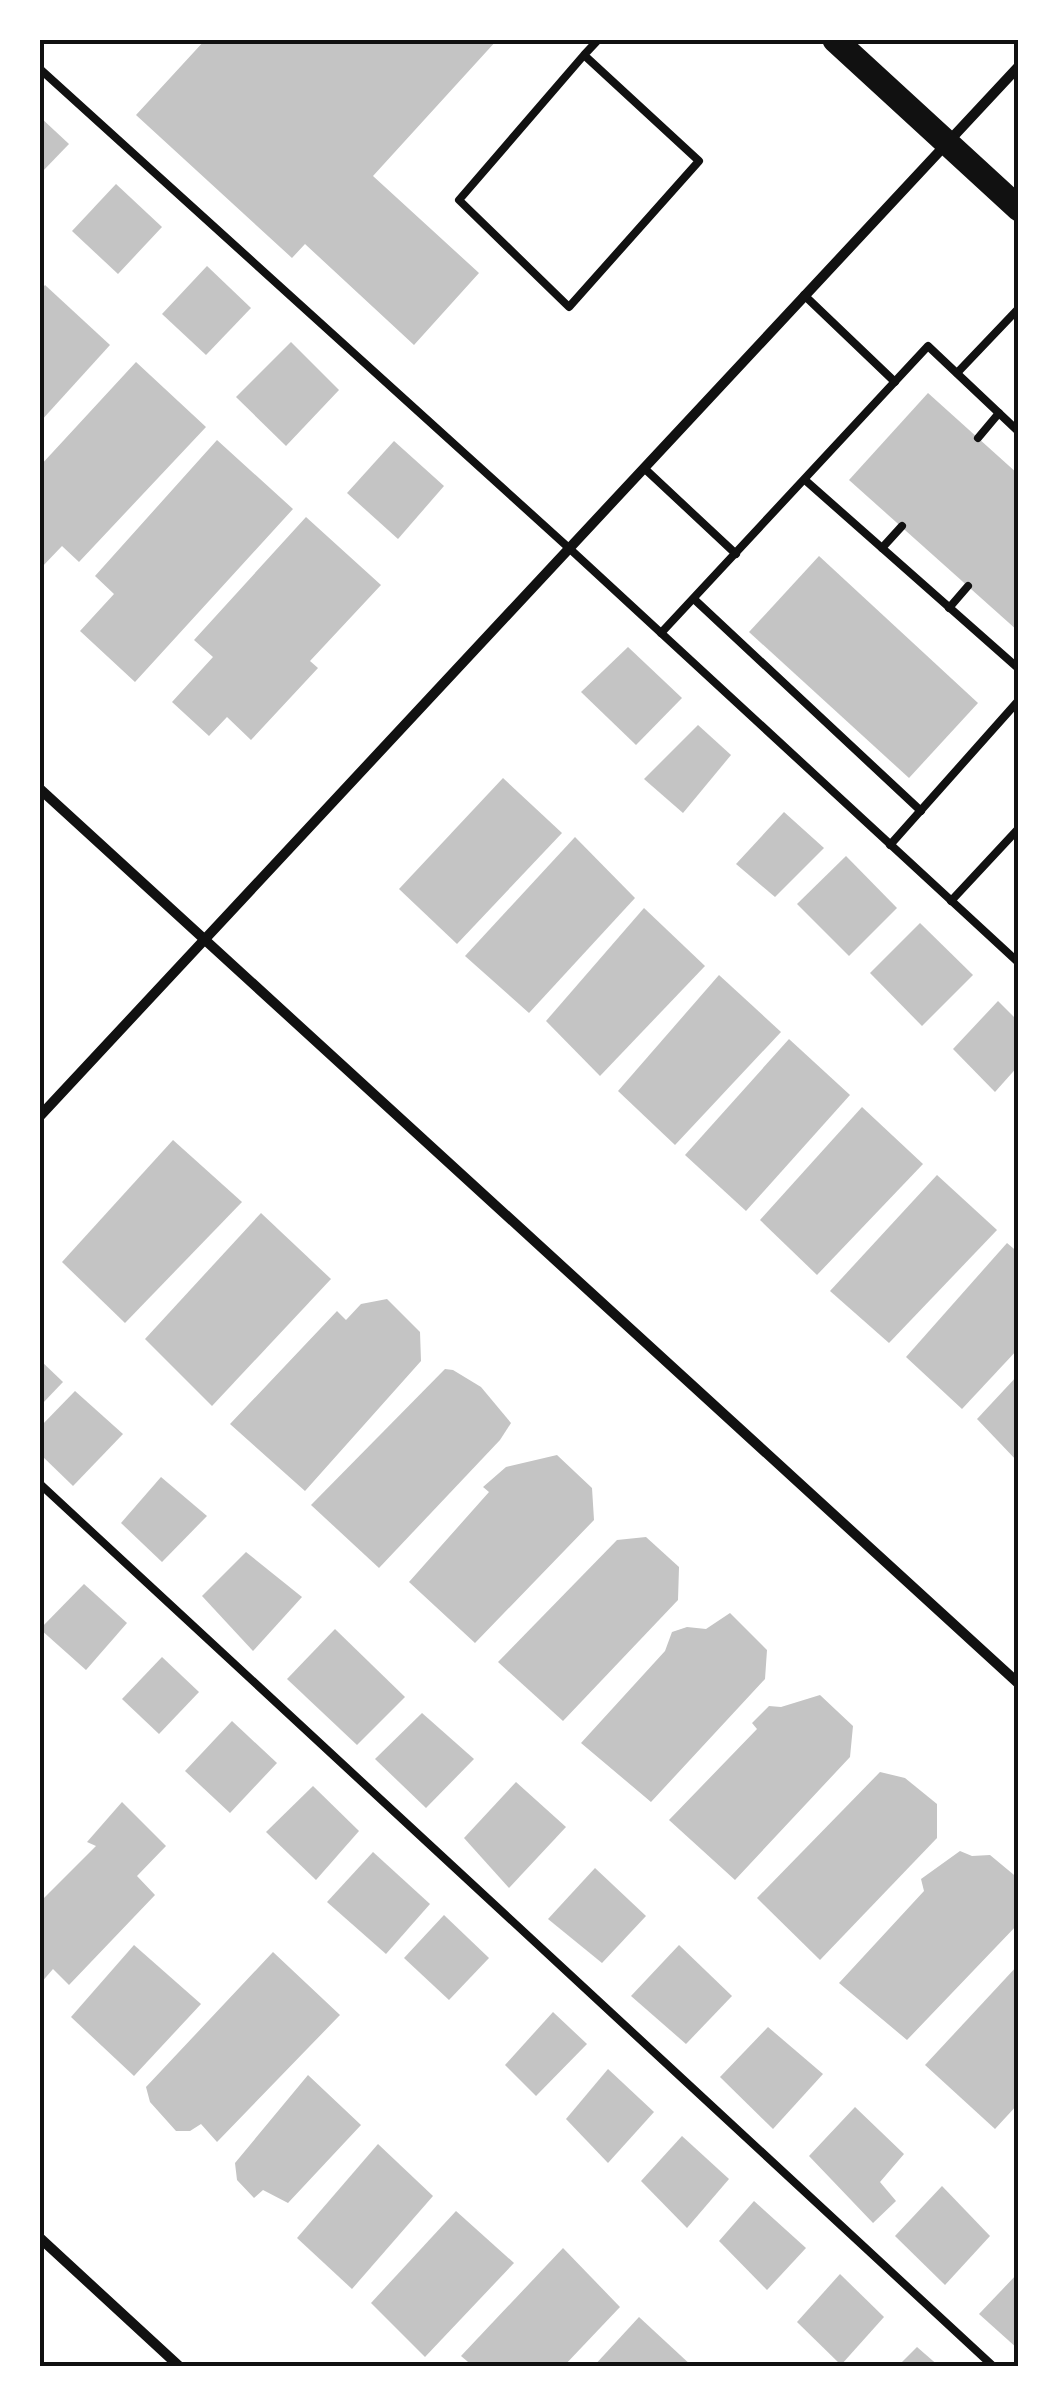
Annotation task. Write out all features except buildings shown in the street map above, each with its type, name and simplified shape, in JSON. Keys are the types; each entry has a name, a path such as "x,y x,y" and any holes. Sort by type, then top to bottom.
{"main road":[{"path":"835,40 1019,209"}],"street":[{"path":"40,1116 1019,66"},
{"path":"40,789 1019,1684"},
{"path":"40,2238 180,2367"}],"lane":[{"path":"584,55 699,161 569,307 459,200 584,55 598,40"},
{"path":"40,69 1019,963"},
{"path":"804,295 895,382"},
{"path":"957,373 1019,308"},
{"path":"661,633 928,346 1019,432"},
{"path":"978,438 999,413"},
{"path":"644,468 736,554"},
{"path":"804,480 1019,669"},
{"path":"882,548 902,526"},
{"path":"949,608 968,586"},
{"path":"695,600 921,811"},
{"path":"890,844 1019,700"},
{"path":"952,902 1019,828"},
{"path":"40,1484 994,2367"}]}
